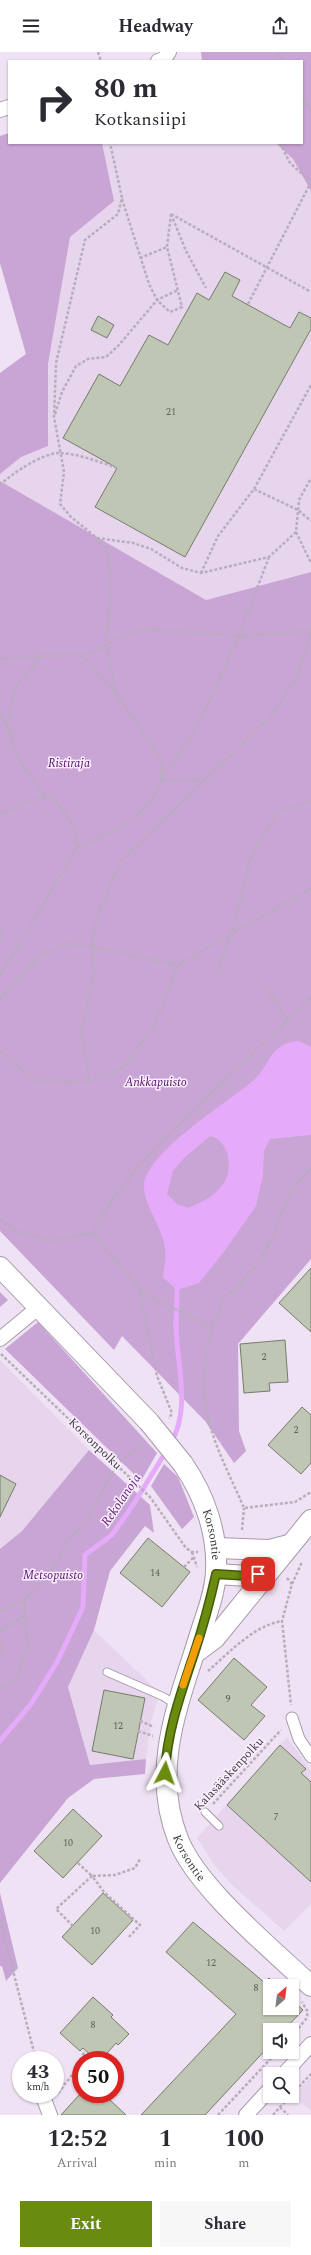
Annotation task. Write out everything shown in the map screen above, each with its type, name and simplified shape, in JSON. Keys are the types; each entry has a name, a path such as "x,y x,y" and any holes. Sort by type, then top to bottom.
{"main road":[{"name":"Korsontie","path":"0,1267 156,1427 196,1483 211,1523 208,1550 216,1574 195,1653 176,1706 168,1742 165,1773 168,1802 178,1840 198,1874 309,1991"},
{"path":"195,1653 215,1638 254,1591 276,1574 289,1546 311,1520"},
{"path":"208,1550 270,1550 289,1546"},
{"path":"216,1574 248,1576 276,1574"}],"street":[{"path":"161,60 164,59 169,52"},
{"path":"0,1339 39,1307"},
{"path":"292,1718 299,1739 311,1757"},
{"path":"290,2067 311,2044"},
{"path":"246,2115 263,2097"}],"lane":[{"path":"107,1672 164,1697 176,1706"},
{"path":"205,1812 219,1826"}],"path":[{"path":"303,98 311,112"},
{"path":"110,144 122,198 140,258 157,300 170,312 182,307 167,246 171,214"},
{"path":"248,304 311,182 290,163 280,144"},
{"path":"117,695 106,646 110,581 108,553 97,538 71,517 60,504 64,472 59,453 54,417 56,363 85,240 118,214 122,198"},
{"path":"171,214 311,292"},
{"path":"171,214 186,251 206,288"},
{"path":"140,258 167,246"},
{"path":"54,417 62,392 76,366 88,360 106,357 119,345 157,300 178,290"},
{"path":"201,573 218,536 254,489 311,385"},
{"path":"0,485 7,478 44,457 59,453 91,460 117,468"},
{"path":"311,478 299,500 296,532 311,563"},
{"path":"254,489 298,510 311,521"},
{"path":"0,976 77,848 120,827 146,807 157,792 161,780 200,721 238,636 269,557 296,532"},
{"path":"97,538 133,543 151,549 182,568 201,573 269,557"},
{"path":"0,659 82,655 106,646 119,637 144,629 238,636 311,631 297,676 271,716 120,862 97,916 92,947 94,975 81,1030 90,1082"},
{"path":"82,655 117,695 162,762 161,780"},
{"path":"11,738 10,706 17,684 42,656"},
{"path":"0,711 27,772 38,790 60,805 74,828 77,848"},
{"path":"161,780 205,780"},
{"path":"0,811 8,812 22,803 48,796"},
{"path":"220,978 218,969 232,934 250,859 278,812 311,800"},
{"path":"0,1051 37,1082 90,1082 121,1069 154,1026 178,965 311,888"},
{"path":"0,927 0,940"},
{"path":"0,999 40,956 69,943 178,965"},
{"path":"266,987 288,1020"},
{"path":"93,1233 104,1210 134,1170 173,1130 311,998"},
{"path":"242,1530 244,1508 214,1440 206,1404 204,1382 212,1327 223,1300 258,1264 273,1237 287,1199 296,1184 311,1168"},
{"path":"0,1220 16,1231 52,1241 93,1233"},
{"path":"93,1233 139,1288 161,1304 212,1327"},
{"path":"0,1610 24,1600 54,1567 66,1543 81,1527 94,1506 117,1464 172,1413 157,1376 139,1288"},
{"name":"Korsonpolku","path":"0,1353 150,1497 186,1548 192,1552"},
{"path":"244,1508 295,1502 311,1492"},
{"path":"197,1569 192,1552 208,1550"},
{"path":"184,1567 193,1557"},
{"path":"292,1718 282,1621 292,1584 304,1558"},
{"path":"276,1574 292,1584"},
{"path":"0,1689 17,1677 28,1648 24,1600"},
{"path":"0,1631 25,1616"},
{"path":"206,1673 244,1640 270,1624 282,1621"},
{"path":"0,1642 3,1648 0,1654"},
{"name":"Kalasääskenpolku","path":"205,1812 292,1718"},
{"path":"140,1721 155,1727"},
{"path":"138,1731 153,1736"},
{"path":"73,1926 56,1909 92,1876 115,1875 135,1868 140,1860"},
{"path":"78,1863 92,1876 104,1892 140,1925 129,1937"},
{"path":"0,1920 34,2051"},
{"path":"299,2028 306,2019 308,2012 302,2002 309,1991"},
{"path":"218,2115 270,2059"},
{"path":"299,2087 311,2074"},
{"path":"47,2105 72,2076"},
{"path":"272,2115 284,2103"},
{"path":"280,2107 288,2115"}],"shaded area":[{"path":"8,133 8,144 277,144 293,159 311,191 311,572 206,600 0,481 0,373 26,354 0,263 0,136"},
{"path":"299,1041 311,1047 311,1135 270,1139 264,1151 263,1175 256,1206 223,1253 199,1283 177,1290 163,1277 166,1251 145,1193 144,1186 148,1173 158,1159 172,1144 253,1081 259,1075 276,1050 289,1043","holes":["210,1136 216,1138 222,1143 228,1156 228,1171 223,1184 212,1196 193,1206 188,1208 177,1204 167,1194 173,1171 184,1158"]},
{"path":"0,1360 89,1450 22,1531 0,1549"},
{"path":"94,1630 160,1693 151,1721 146,1759 90,1766 68,1687"},
{"path":"287,1737 311,1771 311,1904 284,1931 231,1884 215,1866 197,1838"},
{"path":"311,2077 311,2110 299,2102 299,2090"}],"green space":[{"path":"201,52 311,52 311,191 293,159 277,144 303,144 303,60 202,60"},
{"path":"8,133 8,144 102,144 114,201 70,237 48,364 48,446 21,457 0,474 0,373 26,354 0,263 0,136"},
{"name":"Ankkapuisto","path":"0,481 206,600 311,572 311,1259 238,1344 239,1431 246,1451 234,1463 205,1421 122,1336 114,1350 0,1231"},
{"path":"0,1292 8,1300 0,1307"},
{"path":"38,1322 157,1453 141,1481 5,1349"},
{"name":"Metsopuisto","path":"89,1450 150,1505 154,1533 145,1526 110,1571 94,1630 68,1687 90,1765 146,1759 145,1774 94,1779 68,1798 0,1883 0,1549 22,1531"},
{"path":"164,1464 178,1477 194,1517 182,1529 151,1486"},
{"path":"0,1893 18,1968 6,1981 2,1966 0,1966"}],"building":[{"path":"225,272 240,280 232,296 290,328 299,312 311,318 311,329 185,557 95,507 117,468 63,438 99,374 120,386 149,335 168,345 197,293 209,300"},
{"path":"98,316 114,325 107,338 91,330"},
{"path":"311,1268 311,1332 279,1303"},
{"path":"285,1340 288,1382 269,1383 270,1391 244,1393 240,1344"},
{"path":"302,1407 311,1415 311,1463 301,1474 268,1445"},
{"path":"0,1475 16,1484 0,1517"},
{"path":"148,1538 190,1572 162,1607 120,1573"},
{"path":"234,1658 267,1687 251,1705 265,1716 244,1740 198,1700"},
{"path":"104,1690 145,1698 133,1759 92,1751"},
{"path":"280,1745 306,1769 301,1773 311,1782 311,1882 227,1805"},
{"path":"73,1809 102,1836 63,1878 34,1851"},
{"path":"103,1893 133,1920 92,1965 62,1937"},
{"path":"193,1922 263,1981 263,2015 298,2015 291,2023 263,2023 263,2053 205,2115 141,2115 236,2014 166,1952"},
{"path":"93,1997 113,2015 111,2017 129,2034 118,2045 116,2043 109,2051 86,2051 83,2048 80,2051 60,2033"},
{"path":"299,2006 303,2010 299,2014"},
{"path":"72,2103 113,2103 126,2115 61,2115"}],"waterway":[{"name":"Rekolanoja","path":"171,1443 177,1430 182,1401 176,1327 177,1290"},
{"name":"Rekolanoja","path":"0,1741 31,1704 57,1662 83,1607 85,1555 112,1535 133,1505 167,1450"}],"slow traffic":[{"path":"183,1685 199,1638"}],"route":[{"path":"165,1773 165,1760 176,1706 195,1653 216,1574 248,1576 258,1574"}],"park label":[{"name":"Ristiraja","path":"69,763"}]}
